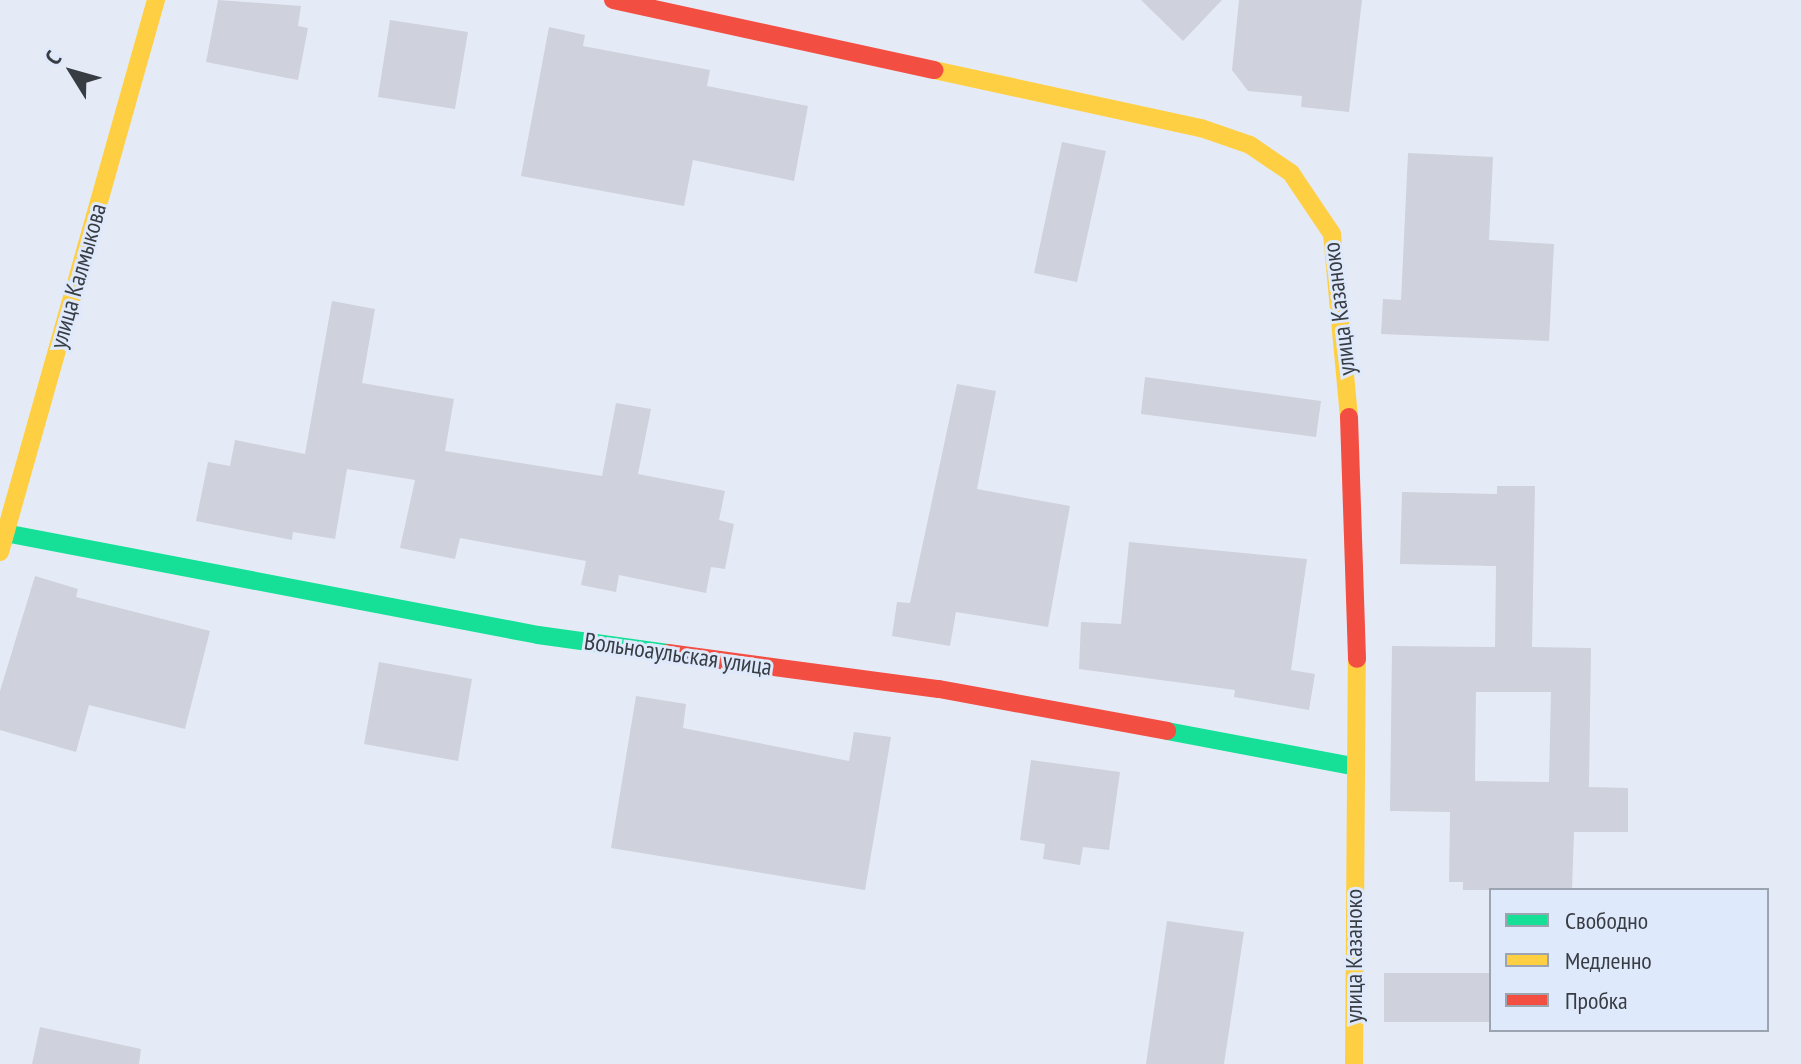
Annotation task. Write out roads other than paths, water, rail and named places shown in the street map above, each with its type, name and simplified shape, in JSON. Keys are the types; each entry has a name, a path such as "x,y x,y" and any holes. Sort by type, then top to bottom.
{"street":[{"name":"улица Калмыкова","path":"2,542 156,0"},
{"name":"улица Казаноко","path":"613,0 1201,128 1250,145 1291,173 1332,234 1341,282 1357,596 1353,766 1354,1064"},
{"name":"Вольноаульская улица","path":"2,542 538,635 939,689 1353,766"}]}
